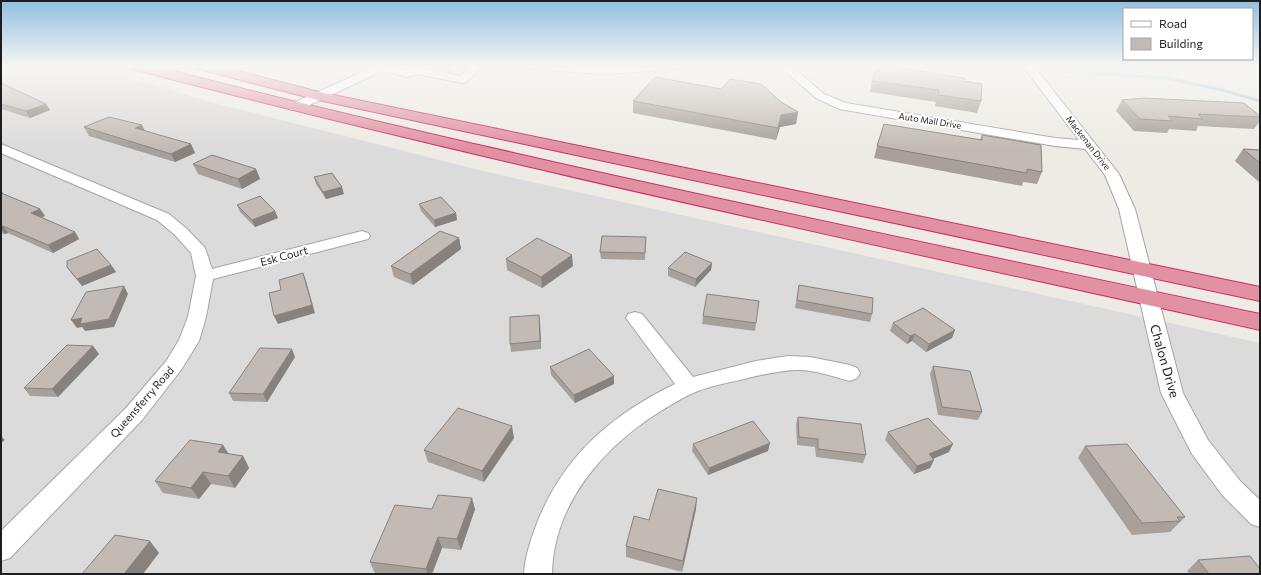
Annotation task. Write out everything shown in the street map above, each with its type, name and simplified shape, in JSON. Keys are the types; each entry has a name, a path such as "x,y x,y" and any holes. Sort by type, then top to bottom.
{"highway":[{"path":"240,93 527,162 1260,322"},
{"path":"306,93 1260,294"}],"street":[{"path":"295,107 325,93"},
{"name":"Auto Mall Drive","path":"816,93 843,106 1056,142 1089,145"},
{"name":"Mackenan Drive","path":"1049,93 1112,174 1127,209 1148,298"},
{"name":"Queensferry Road","path":"1,148 163,217 181,232 199,252 205,276 197,318 189,341 174,365 134,414 1,549"},
{"name":"Esk Court","path":"205,276 362,236"},
{"name":"Chalon Drive","path":"1148,298 1172,393 1179,407 1200,447 1232,489 1260,516"},
{"path":"635,318 688,386"},
{"path":"538,574 544,538 554,511 568,484 582,464 599,445 616,430 664,398 688,386 742,372 800,363 850,373"}],"shaded area":[{"path":"1,93 180,93 210,102 487,172 1260,343 1260,574 1,574"}],"building":[{"path":"1,93 22,93 46,104 26,111 1,104"},
{"path":"640,93 771,93 781,102 798,112 781,115 778,128 633,101"},
{"path":"938,93 981,93 981,101 938,95"},
{"path":"1144,98 1244,103 1260,117 1198,114 1203,119 1168,116 1173,121 1140,119 1122,100"},
{"path":"109,117 142,125 135,128 191,144 171,154 84,127"},
{"path":"884,124 982,140 982,135 1041,145 1042,172 1027,169 1027,173 877,146"},
{"path":"1243,149 1260,150 1260,163"},
{"path":"212,155 256,169 238,179 193,164"},
{"path":"332,173 342,187 323,192 314,177"},
{"path":"1,193 40,209 31,213 75,232 48,245 3,226 1,227"},
{"path":"260,196 275,211 252,220 237,205"},
{"path":"441,197 456,213 434,220 419,204"},
{"path":"440,231 459,238 410,274 391,266"},
{"path":"602,236 646,237 645,253 600,252"},
{"path":"537,238 572,255 541,277 506,259"},
{"path":"97,249 111,265 77,279 67,267 67,261"},
{"path":"685,252 712,263 696,279 668,268"},
{"path":"303,273 312,305 274,316 269,293 281,290 279,280"},
{"path":"799,285 873,298 872,314 797,300"},
{"path":"124,286 109,319 80,324 82,318 71,320 86,292"},
{"path":"707,294 759,301 756,323 703,316"},
{"path":"923,308 955,330 929,344 915,334 910,336 893,323"},
{"path":"539,315 540,341 510,344 510,317"},
{"path":"67,345 93,346 52,389 24,388"},
{"path":"260,348 292,349 263,394 229,393"},
{"path":"589,349 614,376 574,395 550,367"},
{"path":"933,366 970,371 982,412 942,407"},
{"path":"458,408 512,426 482,471 424,450"},
{"path":"798,417 861,424 866,455 818,449 818,439 799,437"},
{"path":"928,418 953,444 929,454 934,460 917,466 888,432"},
{"path":"753,421 770,443 709,468 693,444"},
{"path":"190,440 223,445 218,452 243,456 228,476 203,472 191,488 155,481"},
{"path":"1127,444 1185,517 1177,517 1180,521 1142,523 1085,446"},
{"path":"658,489 697,498 683,561 626,546 634,516 649,520"},
{"path":"438,495 472,498 457,539 438,537 426,569 370,562 395,505 432,509"},
{"path":"115,535 150,541 124,574 82,574"},
{"path":"1250,556 1260,569 1260,574 1209,574 1198,560"}],"waterway":[{"path":"1232,93 1260,101"}]}
